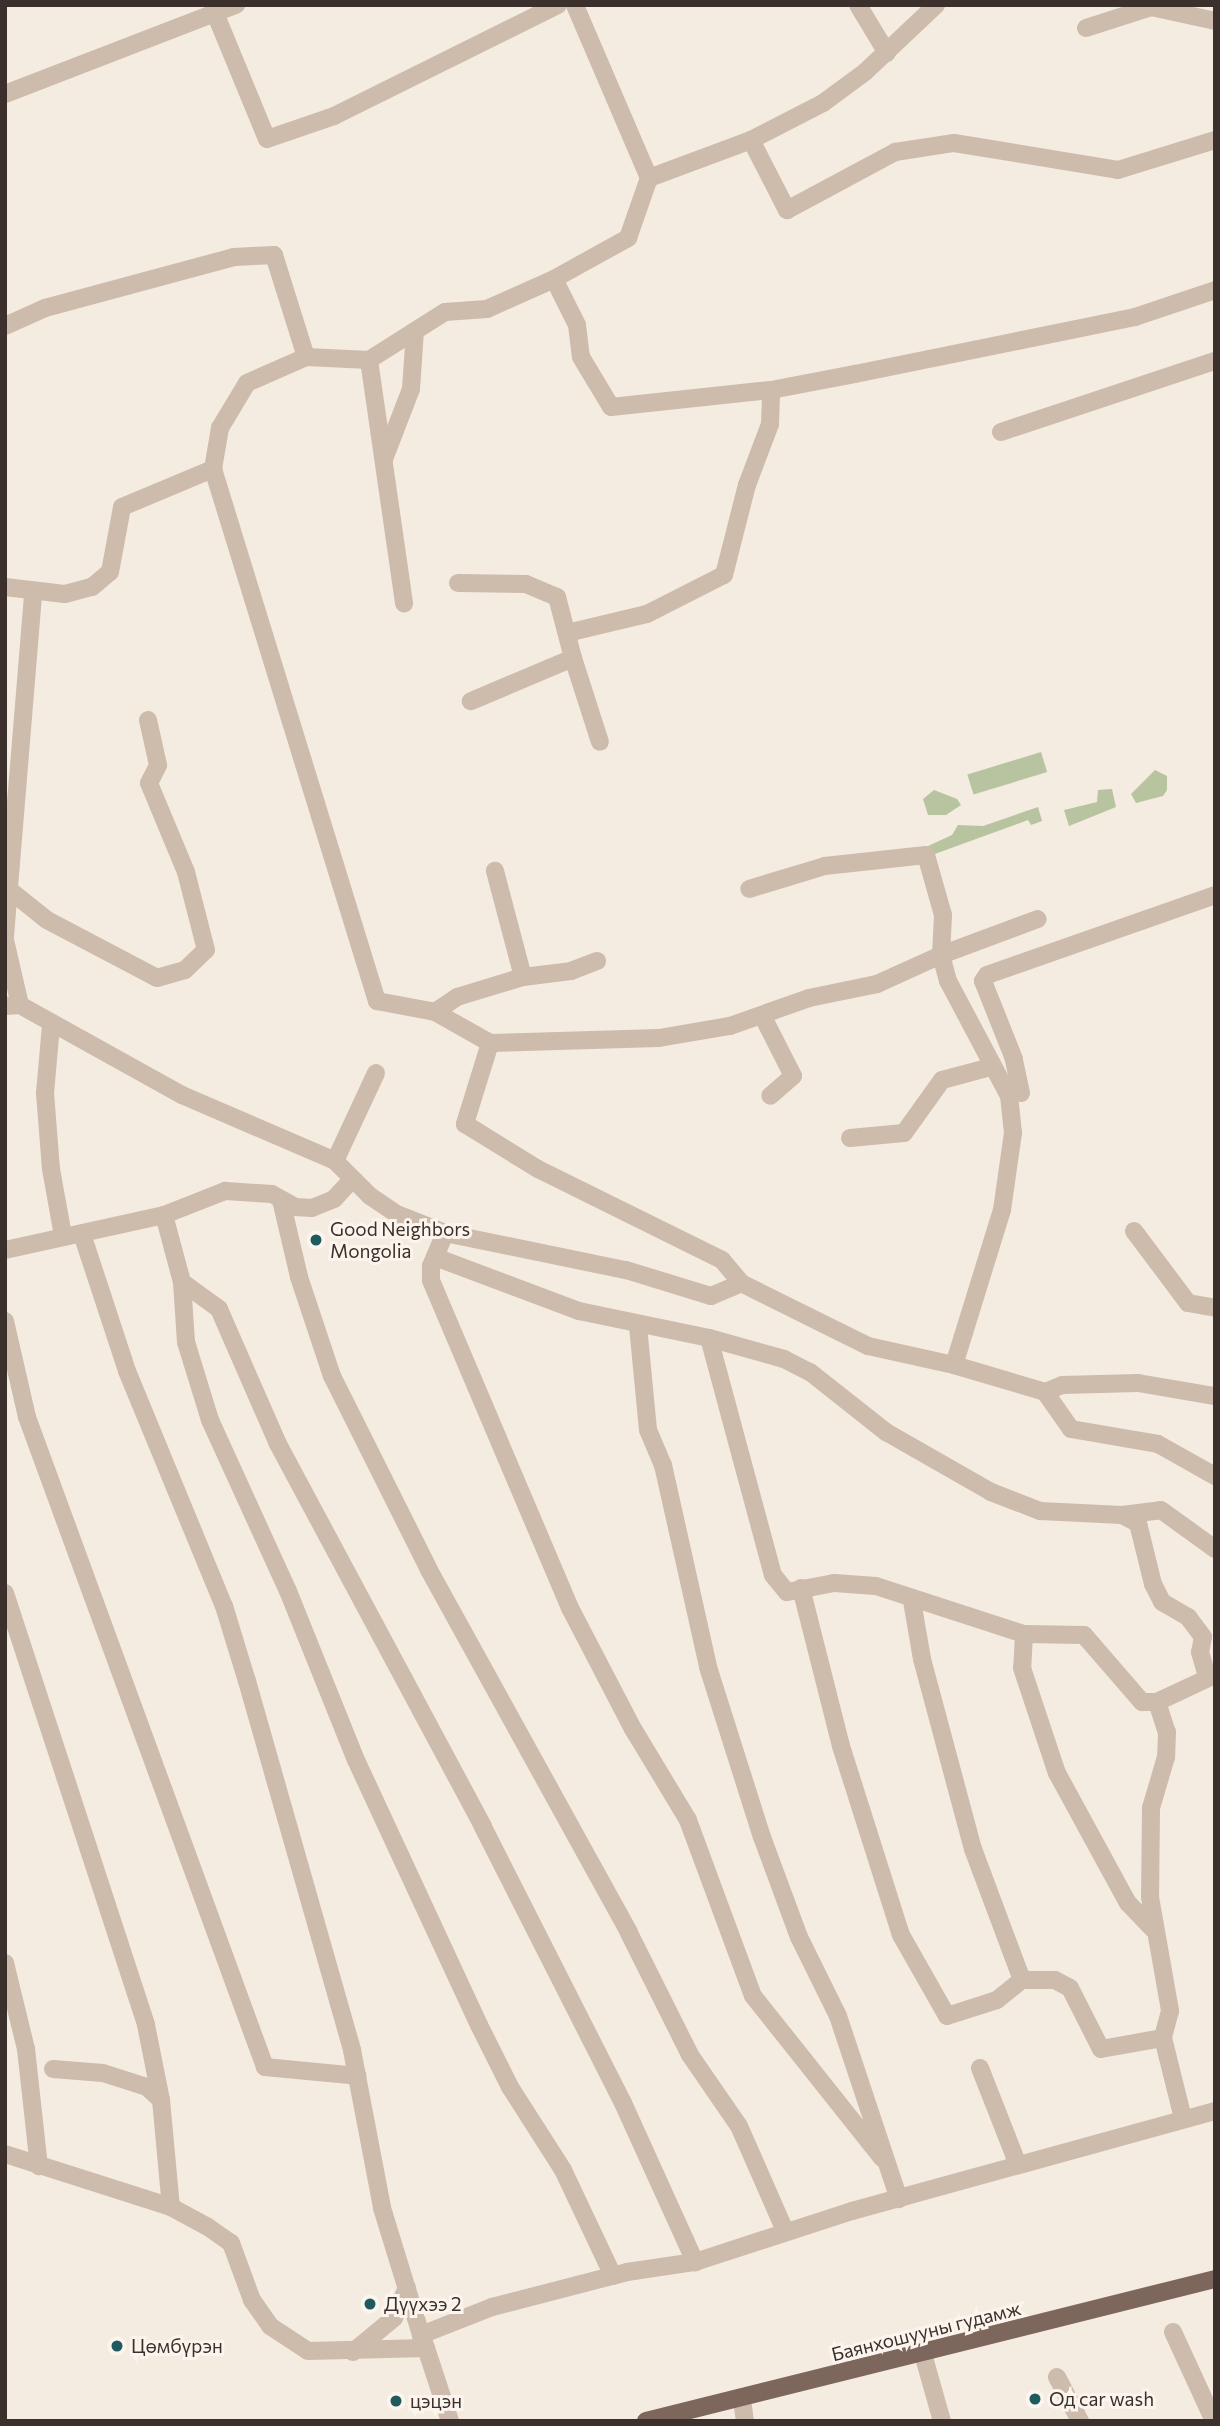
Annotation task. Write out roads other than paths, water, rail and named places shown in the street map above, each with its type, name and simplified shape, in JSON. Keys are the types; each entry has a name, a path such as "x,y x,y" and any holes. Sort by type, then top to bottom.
{"main road":[{"name":"Баянхошууны гудамж","path":"646,2421 687,2417 742,2400 1215,2279"}],"street":[{"path":"5,94 236,5"},
{"path":"215,13 267,139 334,116 558,5"},
{"path":"575,5 649,178 628,238 554,279 486,309 445,312 369,360 306,356 247,383 220,428 213,469 377,1001 435,1012 490,1044 659,1038 763,1017 809,998 877,984 941,955 1038,919"},
{"path":"858,5 887,53"},
{"path":"649,178 751,140 839,94 887,53 936,5"},
{"path":"1086,28 1151,7 1215,21"},
{"path":"751,140 787,210 895,152 954,143 1118,170 1215,140"},
{"path":"5,326 45,308 222,260 274,255 306,356"},
{"path":"554,279 577,325 582,357 611,407 771,390 1135,317 1215,290"},
{"path":"384,461 411,388 415,331"},
{"path":"369,360 404,603"},
{"path":"1001,432 1215,361"},
{"path":"567,633 648,614 724,575 747,485 770,424 771,390"},
{"path":"5,587 33,593 65,594 92,587 110,572 122,507 213,469"},
{"path":"458,583 526,584 557,597 600,742"},
{"path":"33,593 7,888 5,938 13,1006 182,1095 335,1161 352,1180 397,1214 445,1233 626,1270 711,1296 741,1283"},
{"path":"471,701 573,658"},
{"path":"7,888 47,920 157,978 185,970 206,950 186,872 149,783 158,765 148,720"},
{"path":"748,890 825,866 926,855 943,915 941,955 948,981 991,1068 1009,1096 1011,1163 987,1268 954,1365"},
{"path":"495,871 523,977"},
{"path":"1021,1093 1014,1059 983,981 987,975 1215,895"},
{"path":"435,1012 457,997 523,977 571,971 597,961"},
{"path":"763,1017 793,1076 770,1096"},
{"path":"51,1025 45,1093 51,1169 63,1236"},
{"path":"490,1044 465,1124 538,1169 722,1260 741,1283 868,1346 954,1365 1045,1392 1071,1429 1158,1444 1215,1476"},
{"path":"850,1138 904,1133 942,1080 991,1068"},
{"path":"335,1161 376,1073"},
{"path":"5,1250 164,1215 225,1191 272,1194 295,1207 325,1205 352,1180"},
{"path":"281,1200 299,1277 332,1376 429,1570 623,1921 691,2054 739,2126 785,2231"},
{"path":"164,1215 182,1282 186,1342 210,1420 288,1591 356,1760 479,2025 510,2087 562,2170 613,2276"},
{"path":"1134,1231 1188,1303 1215,1308"},
{"path":"445,1233 435,1257 431,1280 570,1608 633,1729 688,1820 753,1996 882,2158"},
{"path":"82,1234 127,1371 224,1606 358,2076 383,2208 450,2421"},
{"path":"435,1257 579,1311 638,1326 709,1338 784,1359 810,1372 886,1432 991,1492 1040,1511 1122,1515 1161,1510 1215,1549"},
{"path":"182,1282 219,1309 278,1444 483,1827 623,2103 695,2262"},
{"path":"5,1321 26,1417 265,2067 358,2076"},
{"path":"638,1326 649,1430 663,1465 708,1667 766,1848 799,1937 838,2016 870,2105 882,2158 899,2199"},
{"path":"709,1338 773,1575 787,1592 834,1583 876,1586 912,1601 1024,1634 1084,1635 1132,1693 1142,1702 1157,1702 1211,1676 1200,1652 1203,1637 1188,1617 1162,1602 1153,1584 1138,1523 1122,1515"},
{"path":"1045,1392 1062,1385 1138,1383 1215,1395"},
{"path":"801,1588 841,1746 901,1935 947,2016 997,2000 1022,1980 1055,1980 1070,1988 1101,2049 1163,2038"},
{"path":"5,1593 125,1952 162,2100 171,2207"},
{"path":"912,1601 922,1659 973,1850 1022,1980"},
{"path":"1024,1634 1022,1668 1057,1773 1128,1903 1153,1929"},
{"path":"1157,1702 1167,1732 1166,1756 1149,1829 1153,1929 1170,2011 1163,2038 1183,2118"},
{"path":"5,1963 26,2049 39,2166"},
{"path":"981,2068 1018,2165"},
{"path":"53,2069 103,2073 147,2087 162,2100"},
{"path":"5,2154 171,2207 231,2243 251,2300 284,2338 308,2351 353,2352 423,2342 492,2307 613,2276 695,2262 785,2231 1183,2118 1215,2112"},
{"path":"353,2352 394,2318 407,2288"},
{"path":"1172,2332 1214,2421"},
{"path":"923,2354 942,2421"},
{"path":"1057,2377 1080,2421"},
{"path":"742,2400 745,2421"}],"place":[{"name":"Good Neighbors Mongolia","path":"316,1240"},
{"name":"Дүүхээ 2","path":"370,2304"},
{"name":"Цөмбүрэн","path":"117,2346"},
{"name":"Од car wash","path":"1035,2399"},
{"name":"цэцэн","path":"396,2401"}]}
